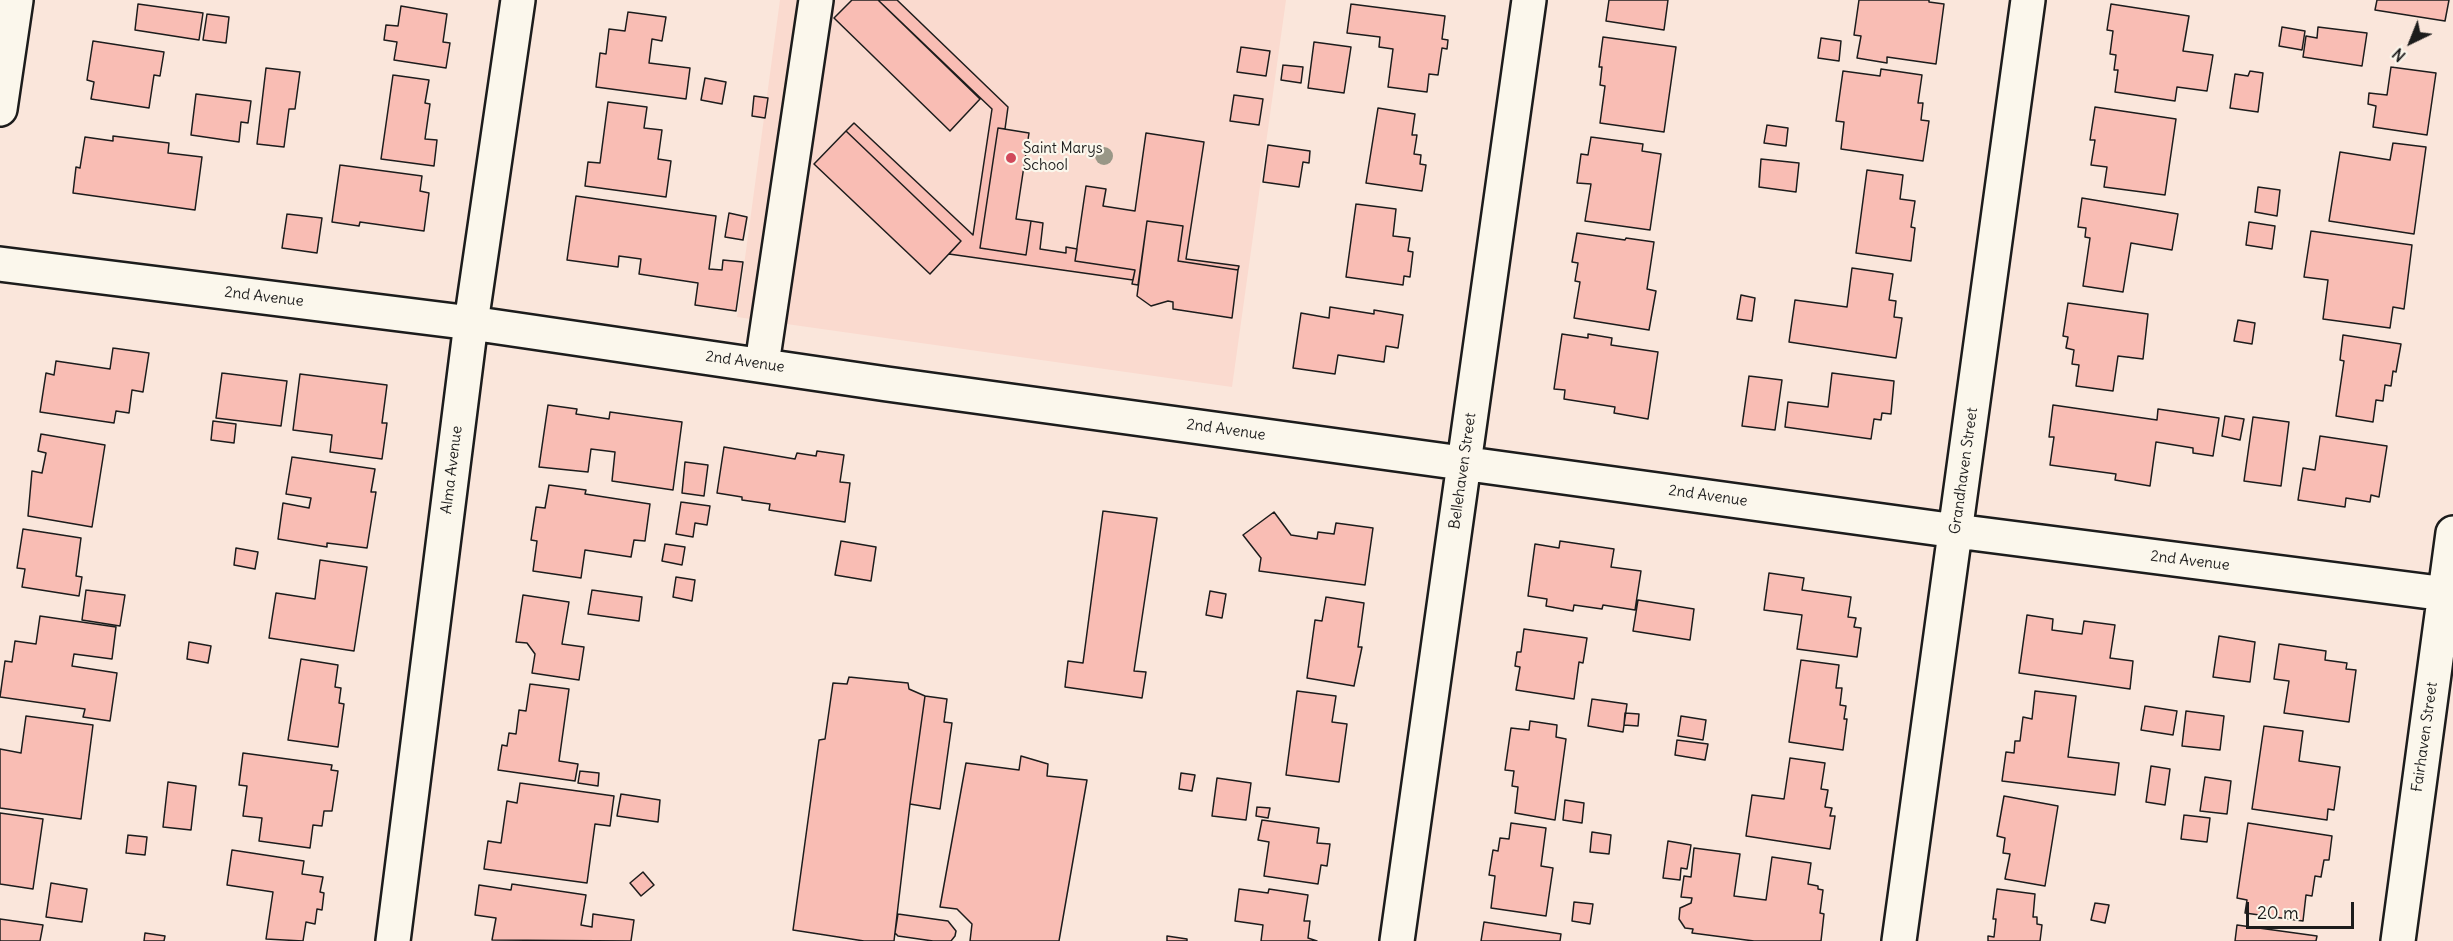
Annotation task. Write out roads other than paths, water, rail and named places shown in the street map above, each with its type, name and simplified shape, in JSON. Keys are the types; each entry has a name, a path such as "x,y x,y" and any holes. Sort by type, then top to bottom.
{"street":[{"path":"0,109 16,0"},
{"name":"Alma Avenue","path":"393,941 471,323 518,0"},
{"path":"762,364 816,0"},
{"name":"Bellehaven Street","path":"1397,941 1528,0"},
{"name":"Grandhaven Street","path":"1899,941 2028,0"},
{"name":"2nd Avenue","path":"0,264 471,323 887,384 1956,531 2449,595"},
{"name":"Fairhaven Street","path":"2397,941 2449,595 2453,533"}],"place":[{"name":"Saint Marys School","path":"1011,158"}]}
